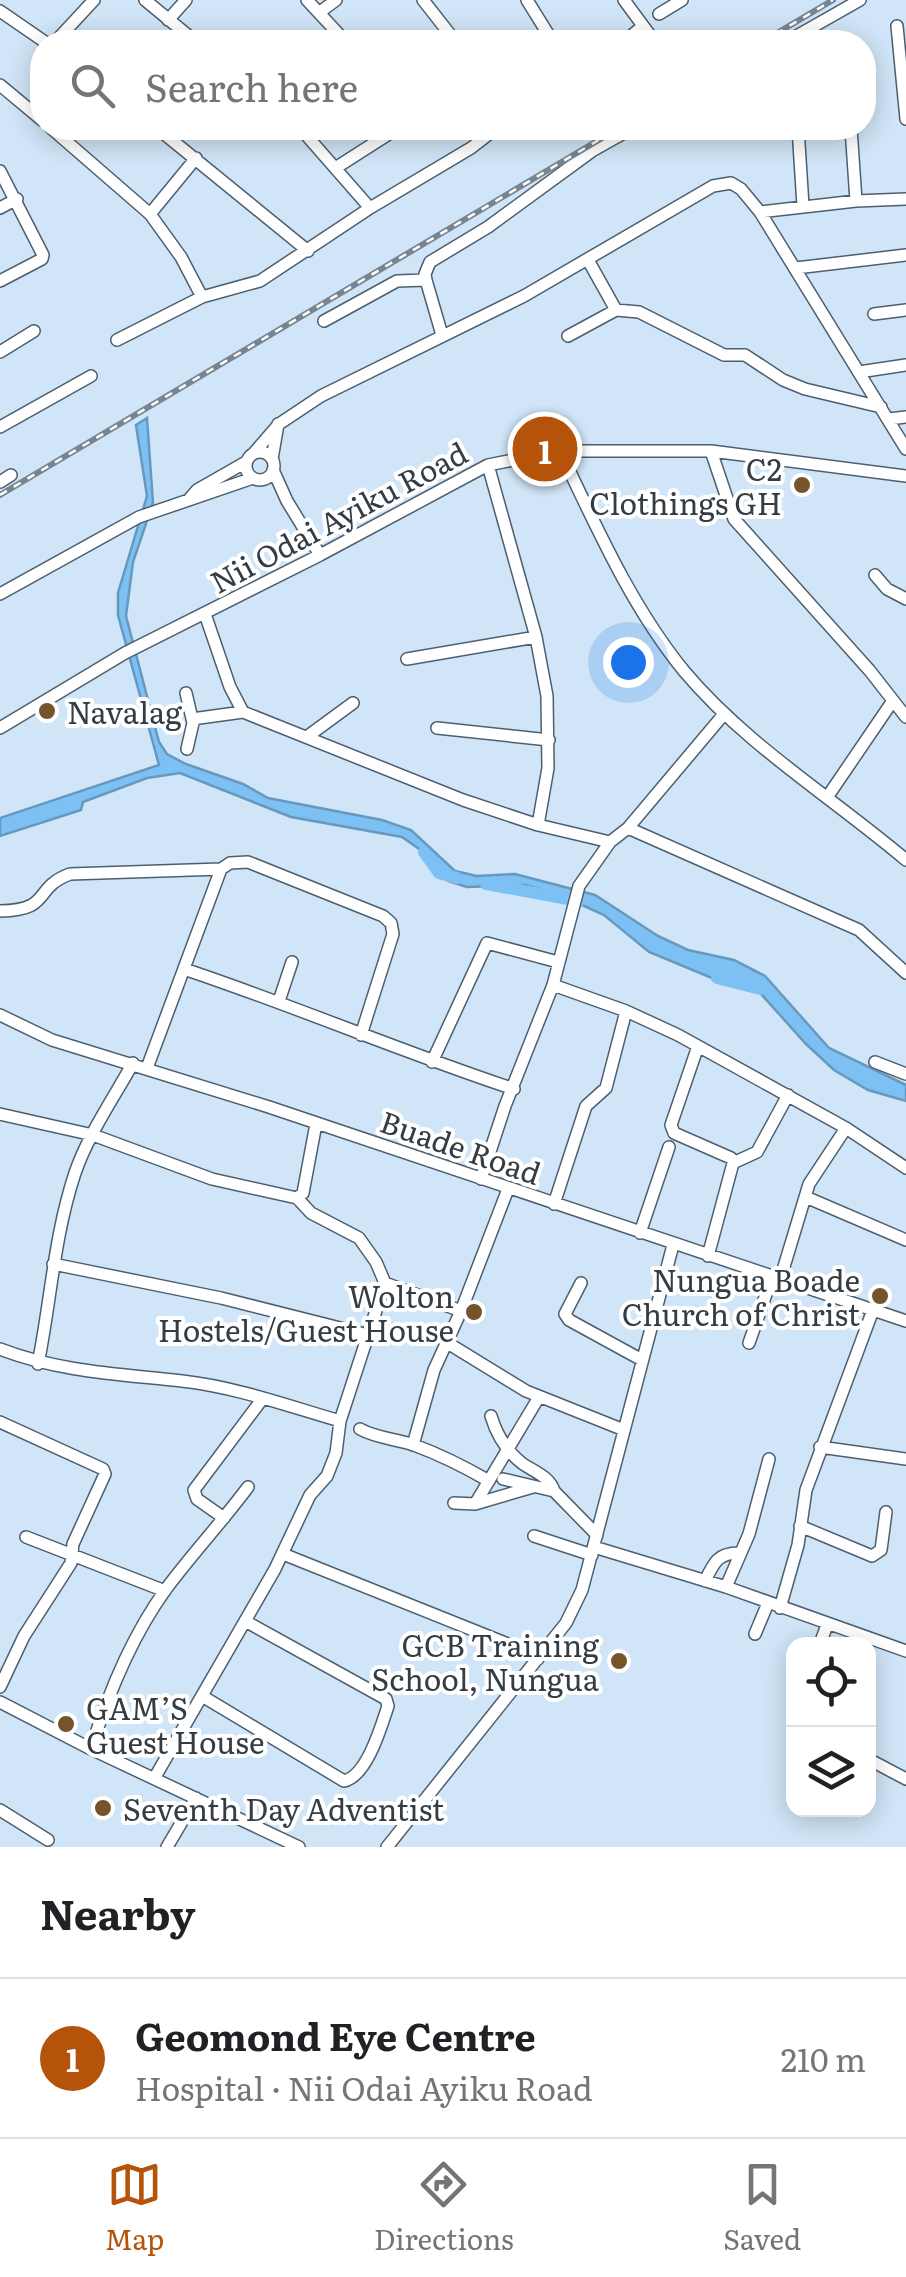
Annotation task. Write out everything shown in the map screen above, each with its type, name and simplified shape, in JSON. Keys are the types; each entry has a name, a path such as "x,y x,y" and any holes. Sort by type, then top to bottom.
{"street":[{"path":"66,30 94,0"},
{"path":"146,0 181,30"},
{"path":"168,20 186,0"},
{"path":"308,0 336,30"},
{"path":"320,12 336,0"},
{"path":"424,0 447,30"},
{"path":"527,0 546,30"},
{"path":"624,0 644,30"},
{"path":"659,14 682,0"},
{"path":"807,30 860,0"},
{"path":"0,10 30,32"},
{"path":"897,26 906,119"},
{"path":"638,30 642,27"},
{"path":"0,85 30,110"},
{"path":"65,140 150,214 202,297"},
{"path":"173,140 308,251"},
{"path":"311,140 370,208"},
{"path":"337,167 379,140"},
{"path":"117,340 202,297 260,281 481,140"},
{"path":"442,336 425,274 430,262 488,227 612,140"},
{"path":"799,140 803,206"},
{"path":"853,140 856,201"},
{"path":"150,214 196,158"},
{"path":"0,171 43,256 0,280"},
{"path":"287,501 247,472 250,458 278,424 321,396 524,296 713,186 731,183 760,212 906,449"},
{"path":"0,208 17,199"},
{"path":"760,212 906,199"},
{"path":"796,268 906,256"},
{"path":"588,260 616,310"},
{"path":"324,321 397,281 426,280"},
{"path":"568,336 616,310 639,312 724,354 745,355 782,380 906,417"},
{"path":"874,314 906,310"},
{"path":"0,352 34,330"},
{"path":"860,372 906,365"},
{"path":"0,427 91,376"},
{"path":"190,498 258,479 273,464 278,424"},
{"path":"560,451 654,631 685,672 724,714 906,860"},
{"name":"Nii Odai Ayiku Road","path":"0,728 131,650 488,465 560,451 712,452 906,476"},
{"path":"0,594 145,515 190,498 264,452 273,464 287,501 320,555"},
{"path":"712,452 734,519 870,670 906,717"},
{"path":"488,465 548,696 548,768 538,825"},
{"path":"875,575 887,589 906,599"},
{"path":"204,614 243,712"},
{"path":"407,660 536,638"},
{"path":"186,693 192,719 188,749"},
{"path":"308,736 352,702"},
{"path":"828,796 892,702"},
{"path":"192,719 243,712 462,800 538,825 610,842"},
{"path":"481,1179 552,985 579,886 610,842 628,828 724,714"},
{"path":"436,728 549,740"},
{"path":"628,828 859,930 906,973"},
{"path":"0,910 38,904 57,879 70,874 220,869 230,863 248,862 383,916 391,923 393,934 361,1035"},
{"path":"146,1068 220,869"},
{"path":"432,1062 486,943 558,962"},
{"path":"279,1001 292,962"},
{"path":"184,969 514,1089"},
{"path":"552,985 626,1011 698,1046 846,1128 906,1168"},
{"path":"554,1204 586,1106 606,1088 626,1011"},
{"name":"Buade Road","path":"0,1018 52,1040 133,1063 906,1321"},
{"path":"698,1046 672,1129 733,1163 708,1256"},
{"path":"875,1062 906,1074"},
{"path":"38,1364 53,1264 72,1184 93,1135 133,1063"},
{"path":"733,1163 758,1152 788,1095"},
{"path":"0,1114 93,1135 212,1179 297,1198 311,1213 360,1238 385,1283 340,1421 336,1453 327,1476 304,1505 283,1554 155,1777"},
{"path":"297,1198 303,1193 316,1124"},
{"path":"749,1344 808,1198 810,1184 846,1128"},
{"path":"640,1234 669,1146"},
{"path":"413,1445 434,1370 462,1311 508,1189"},
{"path":"808,1198 906,1240"},
{"path":"387,1847 538,1660 566,1623 582,1590 673,1245"},
{"path":"53,1264 221,1298 368,1335"},
{"path":"385,1283 462,1311"},
{"path":"580,1283 567,1306 565,1314 569,1320 642,1360"},
{"path":"755,1634 774,1605 798,1545 806,1490 872,1310"},
{"path":"446,1342 539,1396 624,1430"},
{"path":"0,1349 38,1364 88,1373 180,1380 225,1388 340,1421"},
{"path":"475,1504 510,1451 539,1396"},
{"path":"224,1518 197,1500 194,1490 263,1398"},
{"path":"491,1416 500,1442 552,1484 594,1546"},
{"path":"0,1422 105,1471 73,1544 72,1563 24,1636 0,1687"},
{"path":"360,1429 413,1445 489,1481"},
{"path":"820,1447 906,1458"},
{"path":"726,1587 749,1534 770,1460"},
{"path":"503,1479 554,1491"},
{"path":"454,1503 475,1504 535,1486"},
{"path":"91,1749 104,1708 143,1627 166,1591 248,1487"},
{"path":"800,1526 872,1556 881,1550 886,1512"},
{"path":"534,1536 594,1546 705,1580 906,1651"},
{"path":"26,1537 166,1591"},
{"path":"705,1580 724,1553 740,1553"},
{"path":"283,1554 491,1637 538,1660"},
{"path":"202,1696 344,1781 354,1778 372,1749 388,1706 386,1699 245,1621"},
{"path":"822,1637 827,1624"},
{"path":"0,1702 155,1777 276,1842 299,1847"},
{"path":"876,1763 906,1779"},
{"path":"167,1847 196,1798"},
{"path":"0,1810 48,1840"}],"water":[{"path":"147,418 153,503 133,562 126,616 159,742 167,754 268,798 382,820 411,830 455,871 477,876 515,874 595,895 658,936 688,950 734,960 765,976 829,1048 906,1085 906,1101 868,1090 834,1070 761,994 742,982 719,981 649,952 604,915 558,894 525,885 467,887 448,881 419,849 402,837 291,817 180,773 147,778 83,802 81,810 0,836 0,818 159,765 118,615 118,593 147,496 136,425"}],"waterway":[{"path":"424,852 439,873 457,878"},
{"path":"486,884 579,901"},
{"path":"717,978 760,989"}],"railway":[{"path":"782,30 833,0"},
{"path":"0,495 599,140"}],"place":[{"name":"Geomond Eye Centre","path":"545,449"},
{"name":"C2 Clothings GH","path":"802,485"},
{"name":"Navalag","path":"47,711"},
{"name":"Nungua Boade Church of Christ","path":"880,1296"},
{"name":"Wolton Hostels/Guest House","path":"474,1312"},
{"name":"GCB Training School, Nungua","path":"619,1661"},
{"name":"GAM’S Guest House","path":"66,1724"},
{"name":"Seventh Day Adventist","path":"103,1808"}]}
